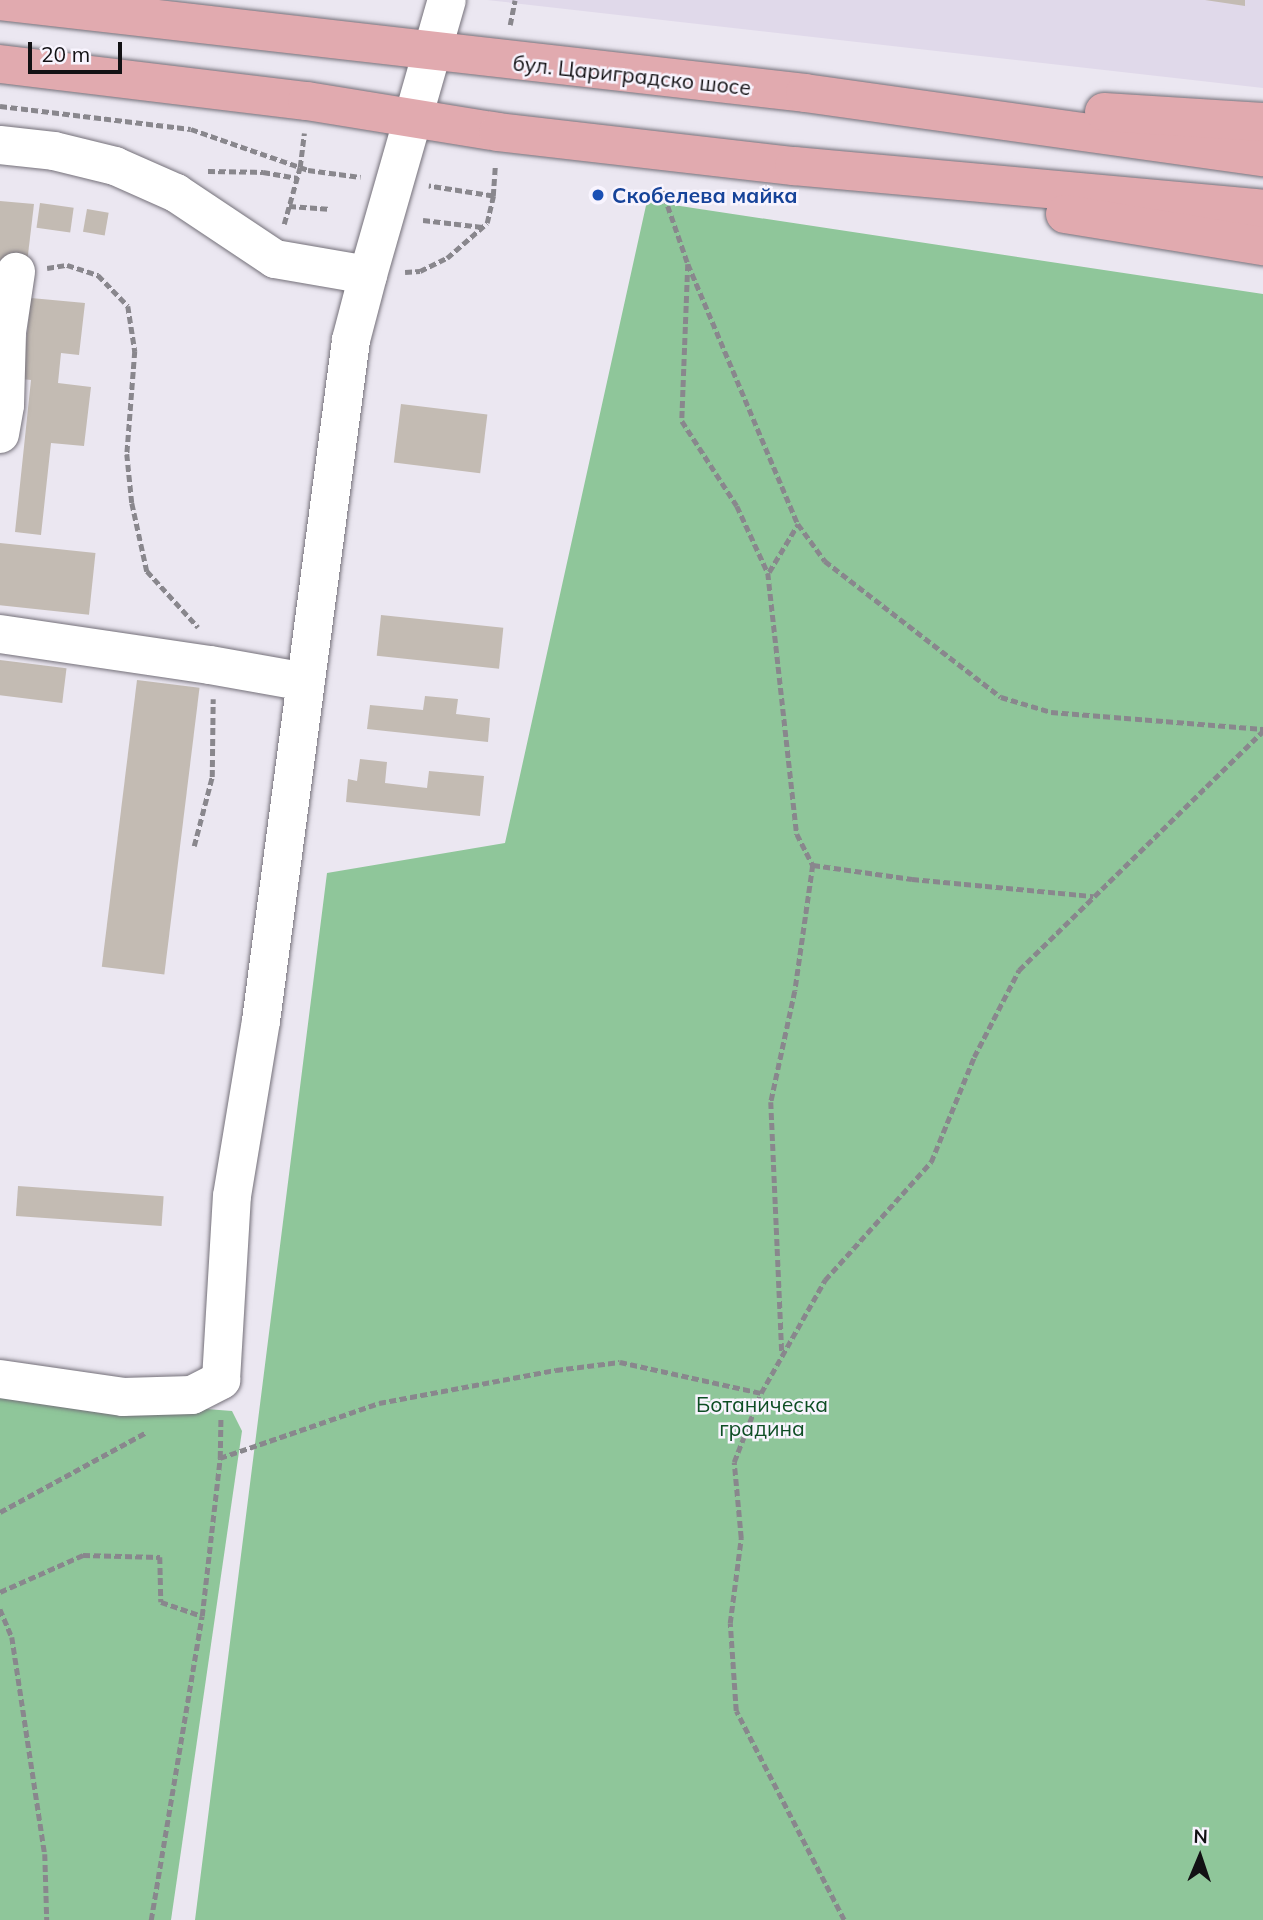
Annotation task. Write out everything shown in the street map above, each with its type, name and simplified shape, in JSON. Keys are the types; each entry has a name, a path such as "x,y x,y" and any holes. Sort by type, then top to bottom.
{"main road":[{"name":"бул. Цариградско шосе","path":"0,1 432,53 805,93 1263,157"},
{"path":"0,64 307,101 413,120 794,166 1263,209"},
{"path":"805,93 1263,122"},
{"path":"794,166 1263,246"}],"street":[{"path":"0,1379 123,1397 192,1395 221,1380 232,1195 261,1021 351,340 447,0"},
{"path":"0,145 54,151 115,166 176,193 275,259 368,275"},
{"path":"0,435 5,405 7,332 16,272"},
{"path":"0,634 210,665 304,682"}],"path":[{"path":"0,106 191,129 300,167 493,197 487,223 447,258 420,271 368,275"},
{"path":"661,150 661,188 688,264 798,524 825,561 1002,697 1051,712 1263,730"},
{"path":"275,259 300,167"},
{"path":"289,205 328,209"},
{"path":"423,220 483,227"},
{"path":"688,264 682,421 737,506 768,573 797,834 813,865 795,991 771,1102 782,1356"},
{"path":"16,272 66,265 98,275 128,306 135,351 127,454 132,503 147,571 190,616 209,643 213,703 212,777 194,846"},
{"path":"768,573 798,524"},
{"path":"844,1920 736,1712 730,1623 741,1538 734,1462 761,1393 825,1280 931,1161 974,1057 1019,970 1263,730"},
{"path":"813,865 912,879 1094,896"},
{"path":"220,1458 379,1404 555,1370 620,1362 761,1393"},
{"path":"151,1920 202,1616 220,1458 221,1380"},
{"path":"0,1511 149,1429"},
{"path":"0,1592 83,1555 160,1557 162,1602 202,1616"},
{"path":"0,1609 12,1637 41,1827 47,1920"}],"shaded area":[{"path":"487,0 1263,0 1263,88"}],"green space":[{"name":"Ботаническа градина","path":"647,201 1263,294 1263,1920 195,1920 327,873 505,843"},
{"path":"0,1393 232,1411 242,1431 171,1920 0,1920"}],"building":[{"path":"1205,0 1245,0 1245,6"},
{"path":"0,201 34,204 27,263 0,260"},
{"path":"40,203 74,208 70,232 37,228"},
{"path":"87,209 109,213 105,235 83,232"},
{"path":"31,298 85,303 79,355 61,353 58,383 91,387 84,446 51,443 41,535 15,532 31,380 22,379"},
{"path":"401,404 487,415 480,473 394,463"},
{"path":"0,543 95,553 89,615 0,605"},
{"path":"381,615 503,628 499,669 377,656"},
{"path":"0,660 67,668 62,703 0,695"},
{"path":"137,680 200,688 164,975 102,967"},
{"path":"425,696 458,699 456,714 490,718 488,742 367,729 370,705 423,710"},
{"path":"360,759 387,762 385,783 427,788 429,771 484,776 480,816 346,802 348,779 357,781"},
{"path":"18,1186 164,1196 162,1226 16,1216"}],"place":[{"name":"Скобелева майка","path":"598,195"}]}
